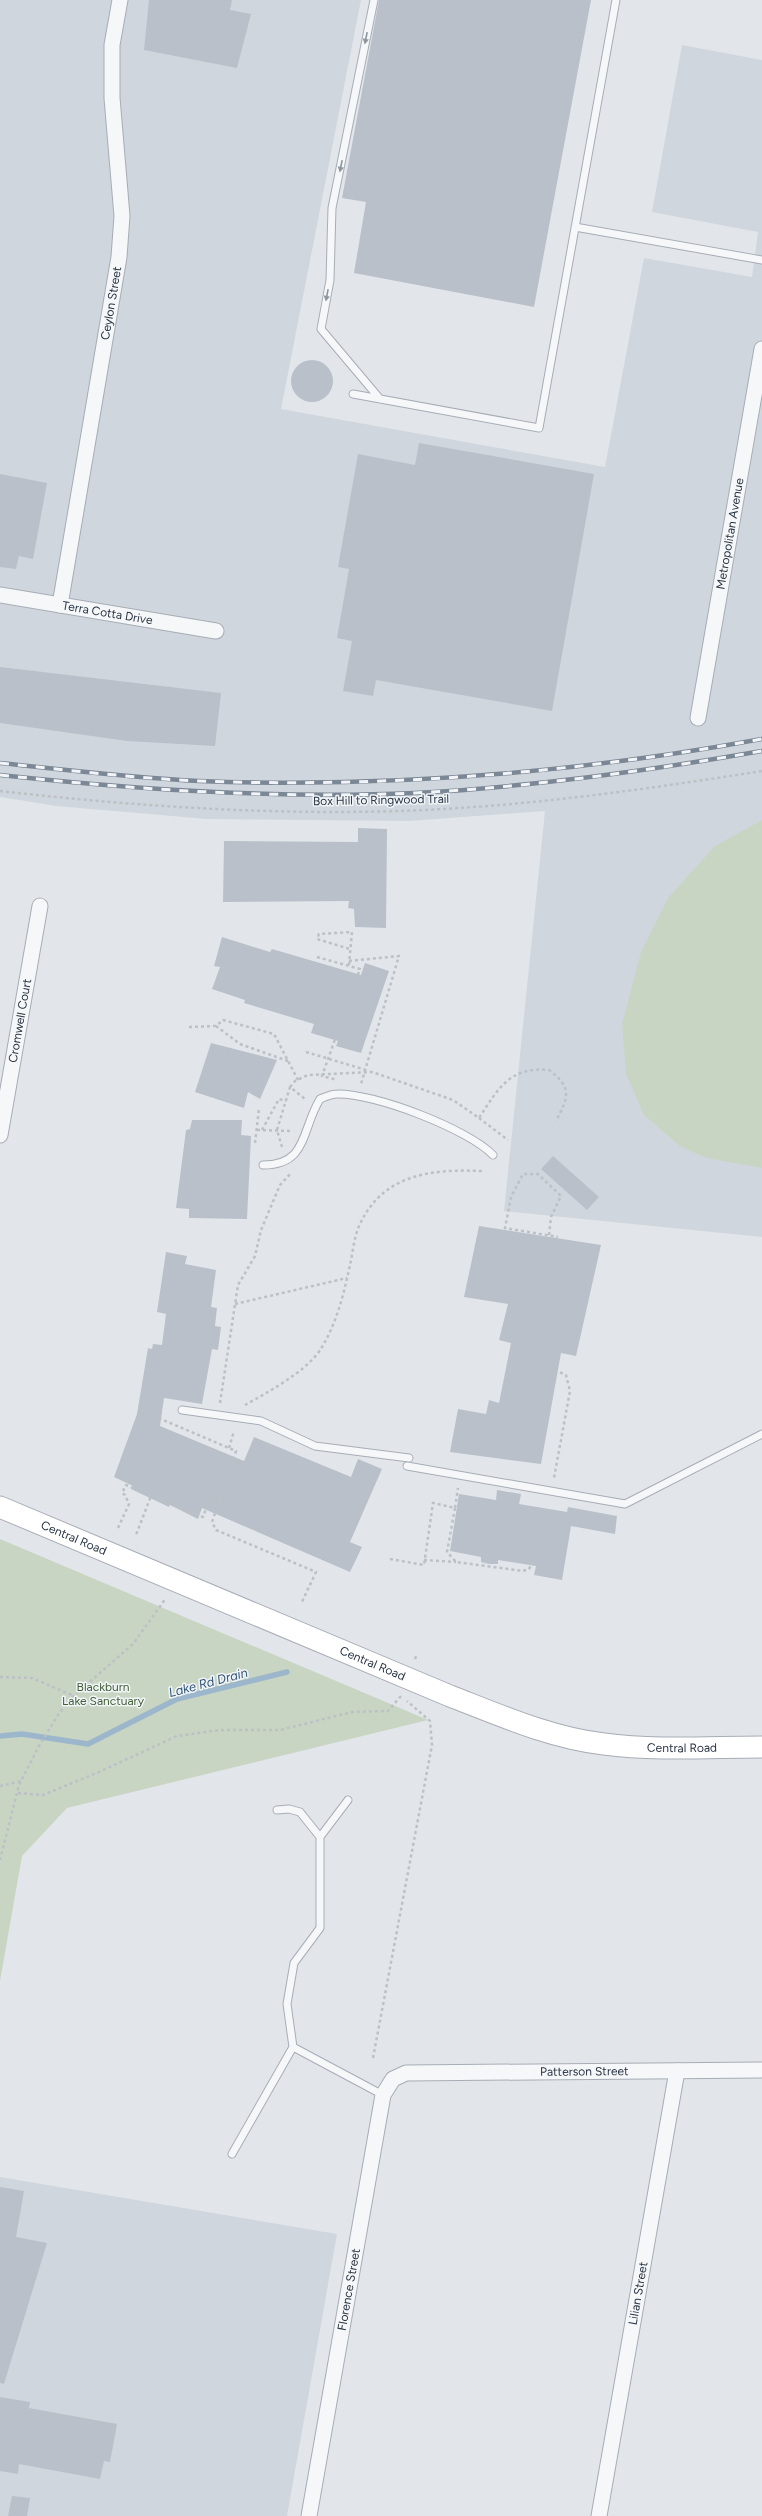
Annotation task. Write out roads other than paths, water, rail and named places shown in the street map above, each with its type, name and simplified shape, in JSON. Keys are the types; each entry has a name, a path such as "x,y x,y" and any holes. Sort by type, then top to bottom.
{"street":[{"name":"Ceylon Street","path":"60,605 119,257 122,216 112,98 112,45 120,0"},
{"name":"Metropolitan Avenue","path":"698,718 762,349"},
{"name":"Terra Cotta Drive","path":"0,595 216,631"},
{"name":"Cromwell Court","path":"0,1135 40,906"},
{"name":"Central Road","path":"0,1507 172,1579 405,1687 556,1734 602,1744 633,1747 762,1746"},
{"name":"Patterson Street","path":"406,2073 762,2070"},
{"name":"Lilian Street","path":"599,2516 677,2071"},
{"name":"Florence Street","path":"309,2516 384,2095 393,2079 406,2073"}],"lane":[{"path":"374,0 332,208 330,280 321,329 380,399"},
{"path":"353,394 539,428 616,0"},
{"path":"575,227 762,260"},
{"path":"263,1165 287,1162 292,1158 300,1145 315,1107 320,1100 337,1094 366,1098 426,1117 484,1145 493,1155"},
{"path":"182,1410 238,1418 273,1425 315,1446 409,1458"},
{"path":"407,1466 625,1504 762,1434"},
{"path":"232,2154 293,2047 287,2004 294,1963 320,1928 320,1837 348,1800"},
{"path":"277,1810 289,1809 300,1812 320,1837"},
{"path":"293,2047 384,2095"}],"waterway":[{"name":"Lake Rd Drain","path":"0,1736 22,1734 88,1744 177,1699 287,1672"}],"railway":[{"path":"0,763 100,774 174,780 270,783 411,780 552,769 622,761 762,739"},
{"path":"0,775 104,785 207,792 363,795 502,787 676,765 762,751"}],"park label":[{"name":"Blackburn Lake Sanctuary","path":"103,1694"}]}
